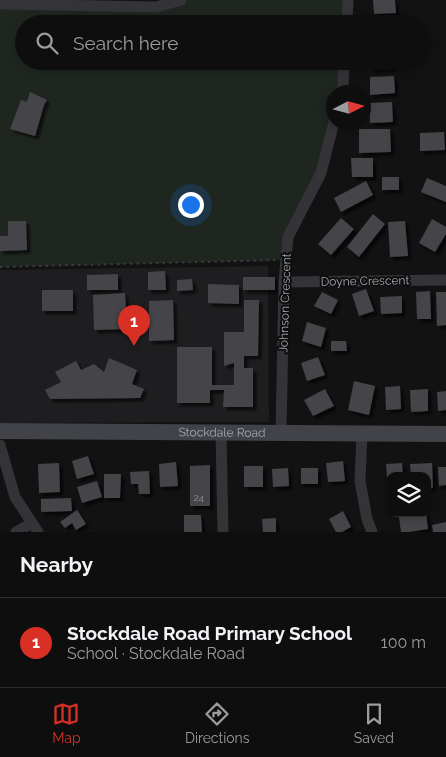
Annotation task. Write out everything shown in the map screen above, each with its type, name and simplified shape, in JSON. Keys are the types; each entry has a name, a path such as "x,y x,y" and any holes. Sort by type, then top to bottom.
{"street":[{"path":"0,4 156,7 181,0"},
{"path":"347,15 348,0"},
{"path":"343,85 344,70"},
{"name":"Johnson Crescent","path":"281,433 284,282 288,237 321,173 332,130"},
{"name":"Doyne Crescent","path":"284,282 446,280"},
{"name":"Stockdale Road","path":"0,431 446,434"},
{"path":"222,433 223,532"},
{"path":"362,433 360,481 367,519 372,532"},
{"path":"0,445 15,497 35,527 16,532"}],"path":[{"path":"0,266 286,260"}],"shaded area":[{"path":"181,0 348,0 347,15 15,15 15,70 343,70 342,85 326,85 326,130 332,130 321,173 288,237 286,260 0,267 0,4 156,7"},
{"path":"268,266 269,422 0,423 0,270"}],"building":[{"path":"373,0 395,0 396,13 374,14"},
{"path":"394,76 395,93 371,95 370,77"},
{"path":"30,92 47,100 35,136 10,129 21,100 27,102"},
{"path":"392,102 393,122 371,123 371,103"},
{"path":"390,129 391,152 359,153 359,130"},
{"path":"444,132 445,150 420,151 420,133"},
{"path":"351,158 373,158 373,177 352,177"},
{"path":"382,177 399,177 399,190 382,190"},
{"path":"427,178 446,186 446,202 421,192"},
{"path":"366,181 373,195 341,212 334,198"},
{"path":"373,214 385,224 359,257 347,247"},
{"path":"341,218 354,229 331,255 318,244"},
{"path":"432,219 446,227 446,234 435,252 419,243"},
{"path":"8,221 26,221 27,250 0,251 0,236 8,236"},
{"path":"405,221 408,256 390,257 388,222"},
{"path":"165,271 166,290 148,290 148,272"},
{"path":"118,274 118,290 87,290 87,275"},
{"path":"243,277 275,277 275,290 243,290"},
{"path":"192,279 193,290 177,291 177,280"},
{"path":"208,284 239,285 239,304 208,303"},
{"path":"366,289 374,311 359,316 352,294"},
{"path":"42,290 73,290 73,311 42,311"},
{"path":"430,291 431,319 417,319 416,292"},
{"path":"322,292 338,300 331,314 314,306"},
{"path":"436,292 446,292 446,325 437,326"},
{"path":"125,293 127,329 94,330 93,295"},
{"path":"402,296 402,313 381,314 380,297"},
{"path":"173,300 174,340 149,341 149,301"},
{"path":"244,300 259,300 258,356 244,356 244,368 253,368 253,407 223,407 224,390 210,390 210,403 177,403 177,347 212,347 212,385 234,385 234,363 224,366 224,332 244,332"},
{"path":"307,322 326,328 321,347 302,341"},
{"path":"331,341 346,341 347,351 331,351"},
{"path":"318,357 325,375 307,381 301,363"},
{"path":"109,358 137,370 132,384 144,389 140,398 50,399 45,390 61,382 55,372 76,361 81,370 94,364 104,372"},
{"path":"354,381 375,386 369,415 348,410"},
{"path":"400,386 401,409 386,410 385,387"},
{"path":"325,389 334,406 313,416 304,400"},
{"path":"428,389 428,411 411,412 410,390"},
{"path":"446,391 446,410 438,411 437,392"},
{"path":"88,456 94,474 77,479 72,461"},
{"path":"343,461 345,481 328,482 326,463"},
{"path":"176,462 178,486 160,487 159,464"},
{"path":"59,463 60,492 39,493 38,464"},
{"path":"402,463 403,472 387,472 386,464"},
{"path":"432,463 433,488 431,488 431,472 411,472 410,464"},
{"path":"210,465 210,506 190,506 190,466"},
{"path":"244,466 263,466 263,487 244,487"},
{"path":"438,467 446,467 446,485 439,486"},
{"path":"288,468 289,486 273,487 272,469"},
{"path":"301,468 318,468 318,484 301,484"},
{"path":"149,471 150,494 139,494 138,484 131,484 130,472"},
{"path":"104,474 121,474 120,498 104,498"},
{"path":"97,481 102,497 82,503 77,487"},
{"path":"71,498 72,511 41,512 41,499"},
{"path":"77,510 86,524 76,530 72,523 65,528 60,522"},
{"path":"343,511 351,527 342,532 336,532 329,519"},
{"path":"184,515 201,515 202,532 184,532"},
{"path":"399,517 426,517 428,529 401,532"},
{"path":"276,518 276,532 263,532 262,519"},
{"path":"446,522 446,532 433,532 432,525"}],"place":[{"name":"Stockdale Road Primary School","path":"134,346"}]}
